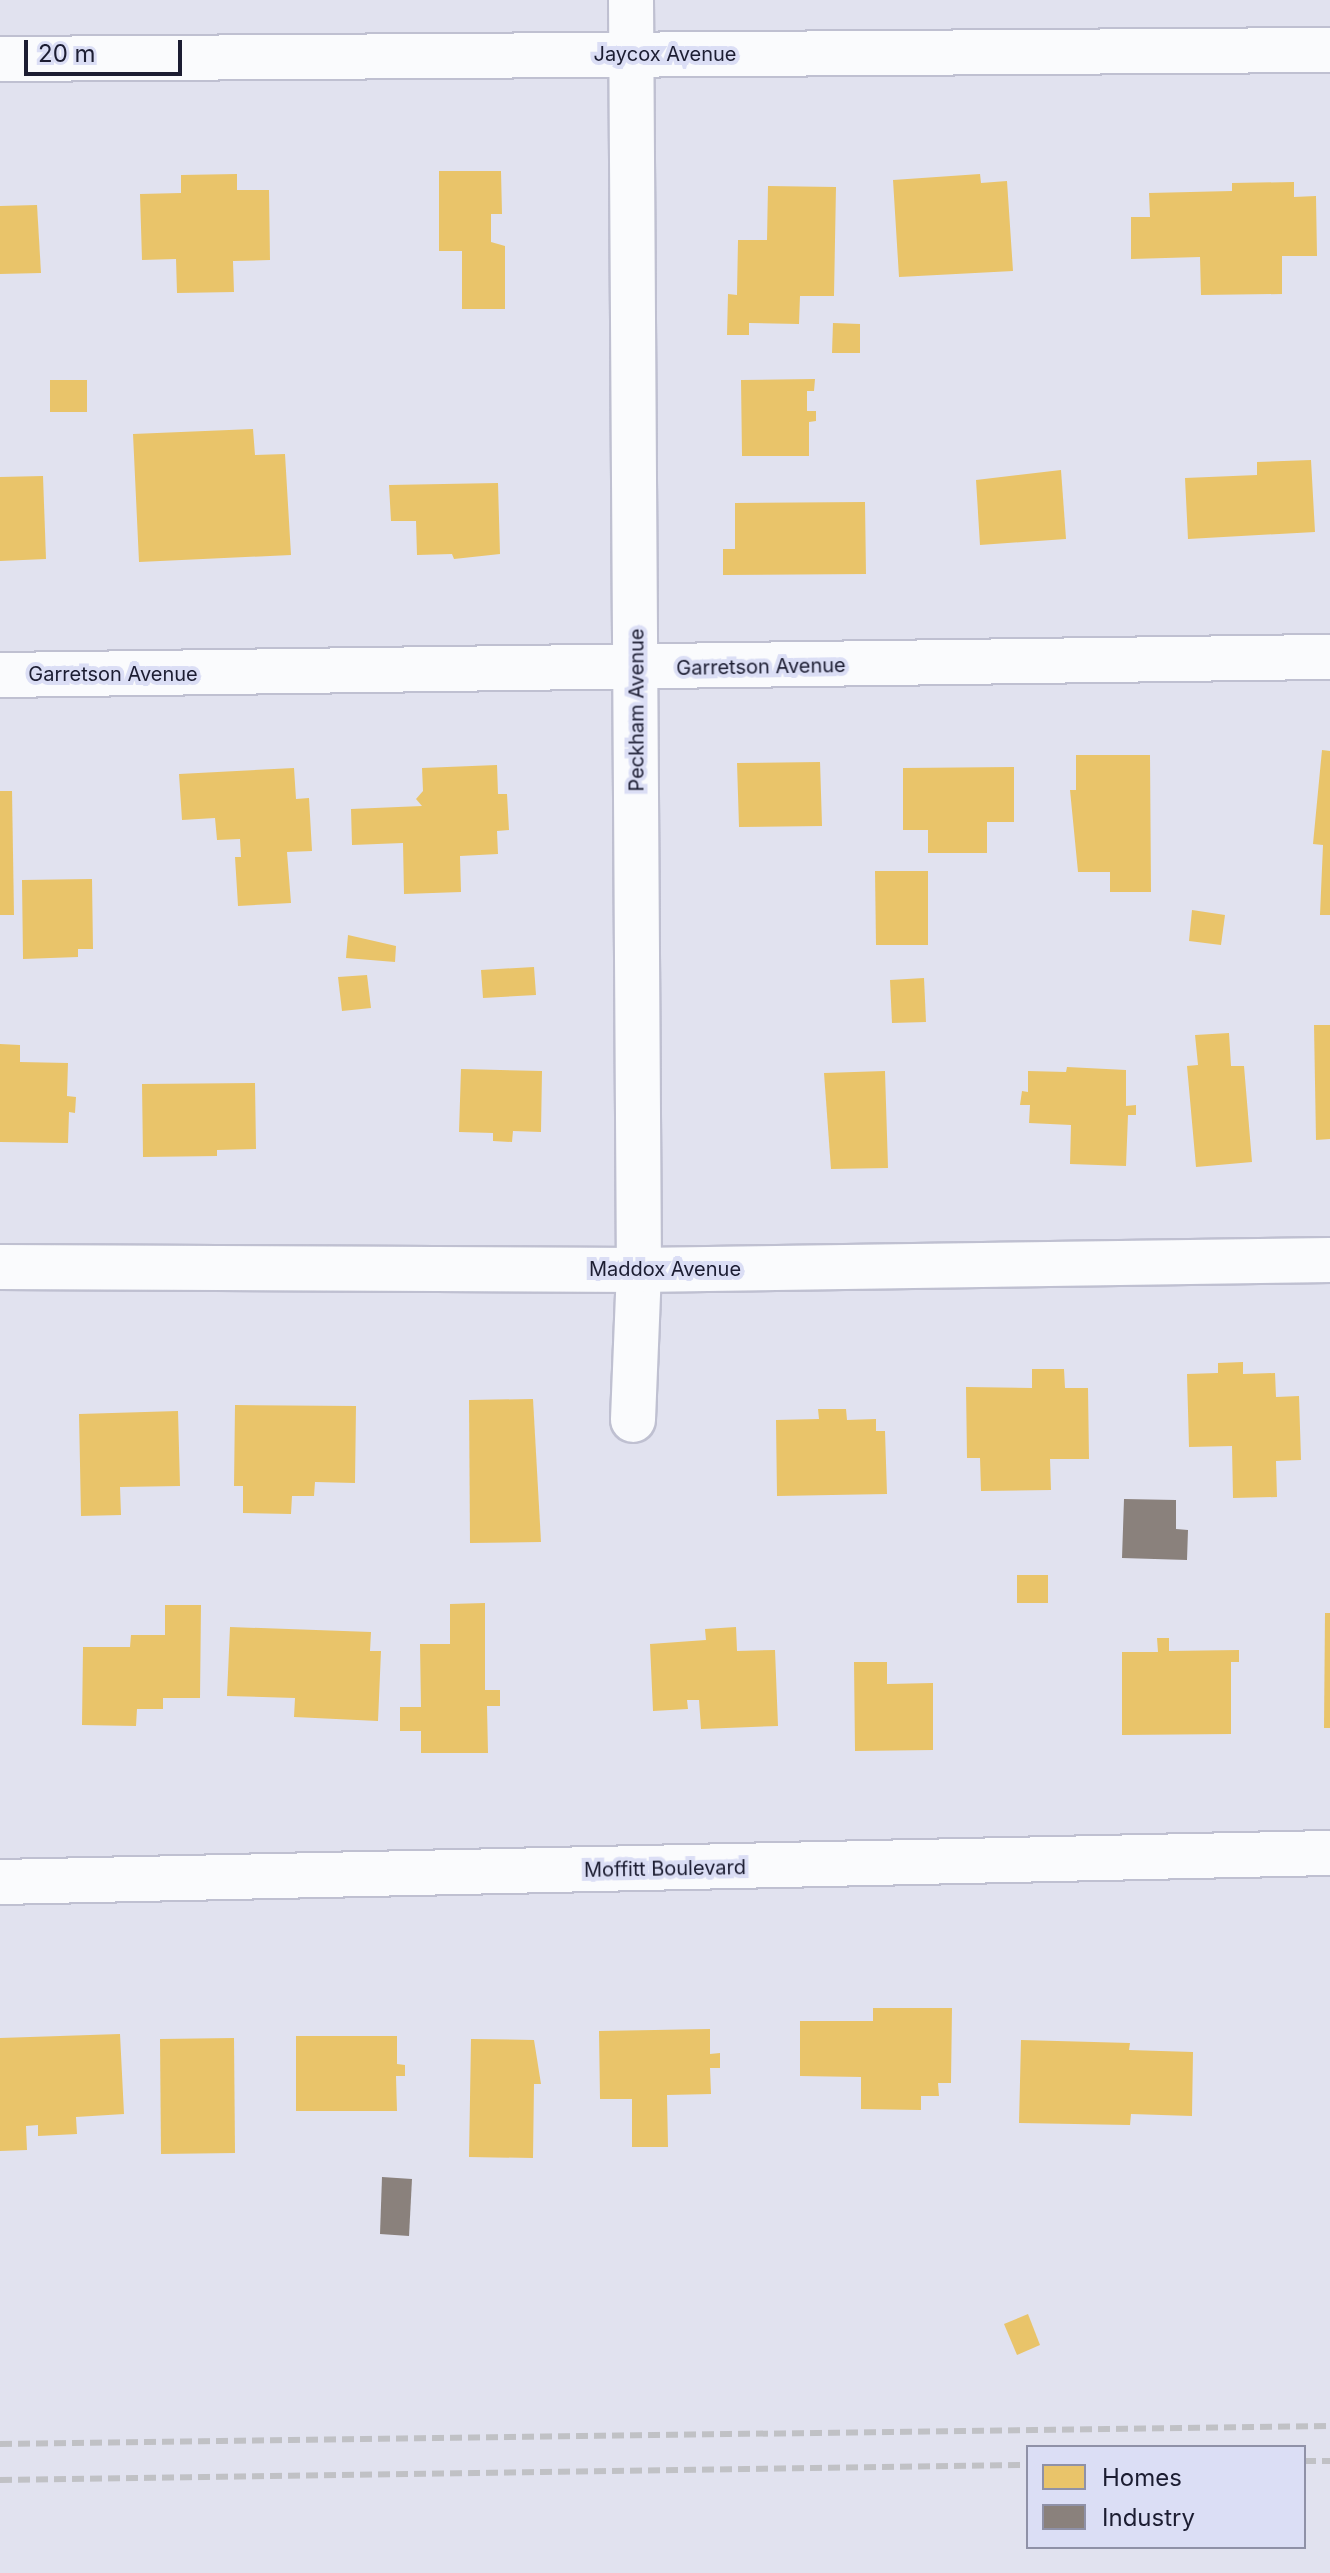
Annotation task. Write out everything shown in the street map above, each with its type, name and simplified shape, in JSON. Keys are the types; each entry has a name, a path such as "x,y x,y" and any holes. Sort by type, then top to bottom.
{"street":[{"name":"Peckham Avenue","path":"631,0 638,670 639,1270 633,1420"},
{"name":"Jaycox Avenue","path":"0,59 1330,50"},
{"name":"Garretson Avenue","path":"0,675 638,670 1330,657"},
{"name":"Maddox Avenue","path":"0,1267 639,1270 1330,1260"},
{"name":"Moffitt Boulevard","path":"0,1882 1330,1853"}],"building: Homes":[{"path":"439,171 501,171 502,214 491,214 491,242 505,246 505,309 462,309 462,251 439,251"},
{"path":"237,174 237,190 269,190 270,260 233,261 234,292 177,293 176,259 142,260 140,194 181,193 181,175"},
{"path":"980,174 981,183 1007,181 1013,271 899,277 893,180"},
{"path":"1294,182 1294,197 1316,196 1317,256 1282,256 1282,294 1201,295 1200,257 1131,259 1131,217 1150,217 1149,193 1232,191 1232,183"},
{"path":"768,186 836,187 834,296 800,296 799,324 749,323 749,335 727,335 728,294 737,295 738,240 767,240"},
{"path":"37,205 41,273 0,274 0,206"},
{"path":"833,323 860,324 860,353 832,353"},
{"path":"815,379 814,391 807,391 807,411 816,411 816,421 809,422 809,456 742,456 741,380"},
{"path":"50,380 87,380 87,412 50,412"},
{"path":"253,429 255,455 285,454 291,555 139,562 133,434"},
{"path":"1311,460 1315,532 1188,539 1185,478 1257,475 1257,462"},
{"path":"1061,470 1066,539 980,545 976,480"},
{"path":"43,476 46,559 0,561 0,477"},
{"path":"498,483 500,554 454,559 452,554 417,555 416,521 391,521 389,485"},
{"path":"865,502 866,574 723,575 723,549 735,549 735,503"},
{"path":"1322,750 1330,751 1330,915 1320,915 1323,845 1313,844"},
{"path":"1076,755 1150,755 1151,892 1110,892 1110,872 1078,872 1070,790 1076,790"},
{"path":"820,762 822,826 739,827 737,763"},
{"path":"497,765 498,794 507,794 509,830 497,831 498,854 460,856 461,892 404,894 403,843 352,845 351,809 422,806 416,799 423,791 422,768"},
{"path":"1014,767 1014,822 987,822 987,853 928,853 928,830 903,830 903,768"},
{"path":"294,768 296,799 309,798 312,851 287,852 291,903 238,906 235,857 241,857 240,839 217,840 215,818 182,820 179,774"},
{"path":"0,791 12,791 14,915 0,915"},
{"path":"875,871 928,871 928,945 876,945"},
{"path":"92,879 93,949 78,949 78,957 23,959 22,880"},
{"path":"1192,910 1225,915 1221,945 1189,941"},
{"path":"348,935 396,946 395,962 346,958"},
{"path":"534,967 536,995 483,998 481,970"},
{"path":"367,975 371,1008 342,1011 338,977"},
{"path":"924,978 926,1022 892,1023 890,980"},
{"path":"1314,1025 1330,1025 1330,1139 1316,1140"},
{"path":"1229,1033 1231,1066 1244,1066 1252,1162 1196,1167 1187,1066 1198,1065 1195,1035"},
{"path":"0,1044 20,1045 20,1062 68,1063 67,1096 76,1097 75,1113 69,1112 68,1143 0,1142"},
{"path":"1067,1067 1126,1070 1126,1106 1136,1105 1136,1115 1128,1115 1126,1166 1070,1164 1071,1125 1029,1123 1030,1105 1020,1105 1022,1091 1028,1092 1028,1071 1066,1072"},
{"path":"461,1069 542,1071 541,1132 513,1131 512,1142 493,1141 493,1133 459,1132"},
{"path":"885,1071 888,1168 831,1169 824,1073"},
{"path":"255,1083 256,1149 217,1150 217,1156 143,1157 142,1084"},
{"path":"1243,1362 1243,1374 1275,1373 1276,1397 1299,1396 1301,1460 1276,1461 1277,1497 1233,1498 1232,1446 1189,1447 1187,1374 1218,1373 1218,1363"},
{"path":"1032,1369 1064,1369 1065,1388 1088,1388 1089,1459 1050,1459 1051,1490 981,1491 980,1458 967,1458 966,1387 1032,1388"},
{"path":"533,1399 541,1542 470,1543 469,1400"},
{"path":"235,1405 356,1406 355,1483 315,1482 314,1496 292,1496 291,1514 243,1513 243,1486 234,1486"},
{"path":"818,1409 846,1409 847,1420 876,1419 876,1431 885,1431 887,1494 777,1496 776,1420 819,1419"},
{"path":"178,1411 180,1486 120,1487 121,1515 81,1516 79,1414"},
{"path":"1017,1575 1048,1575 1048,1603 1017,1603"},
{"path":"485,1603 485,1690 500,1690 500,1706 487,1706 488,1753 421,1753 421,1731 400,1731 400,1707 421,1707 420,1644 450,1644 450,1604"},
{"path":"165,1605 201,1605 200,1698 163,1698 163,1709 137,1709 136,1726 82,1725 83,1647 130,1647 131,1635 165,1635"},
{"path":"1325,1613 1330,1613 1330,1728 1324,1728"},
{"path":"230,1627 371,1632 370,1651 381,1651 378,1721 294,1717 295,1698 227,1696"},
{"path":"736,1627 737,1651 775,1650 778,1726 701,1729 699,1700 687,1700 688,1709 653,1711 650,1644 706,1640 705,1629"},
{"path":"1157,1638 1169,1638 1169,1651 1239,1650 1239,1662 1231,1662 1231,1734 1122,1735 1122,1652 1158,1652"},
{"path":"854,1662 887,1662 887,1684 933,1683 933,1750 855,1751"},
{"path":"873,2008 952,2008 951,2083 938,2083 939,2096 921,2096 921,2110 861,2109 861,2077 800,2076 800,2021 873,2021"},
{"path":"710,2029 710,2054 720,2053 720,2068 710,2068 711,2094 667,2095 668,2147 632,2147 632,2099 600,2099 599,2031"},
{"path":"120,2034 124,2114 76,2117 77,2134 38,2136 38,2125 26,2126 27,2150 0,2151 0,2038"},
{"path":"296,2036 397,2036 397,2064 405,2065 405,2076 396,2076 397,2111 296,2111"},
{"path":"234,2038 235,2153 161,2154 160,2039"},
{"path":"471,2039 534,2040 541,2084 534,2084 533,2158 469,2157"},
{"path":"1021,2040 1130,2043 1129,2050 1193,2052 1192,2116 1131,2114 1130,2125 1019,2123"},
{"path":"1028,2314 1040,2345 1017,2355 1004,2324"}],"building: Industry":[{"path":"1124,1499 1176,1500 1176,1529 1188,1530 1187,1560 1122,1558"},
{"path":"382,2177 412,2179 409,2236 380,2234"}],"railway":[{"path":"0,2444 1330,2426"},
{"path":"1306,2461 1330,2461"},
{"path":"0,2480 1026,2465"}]}
